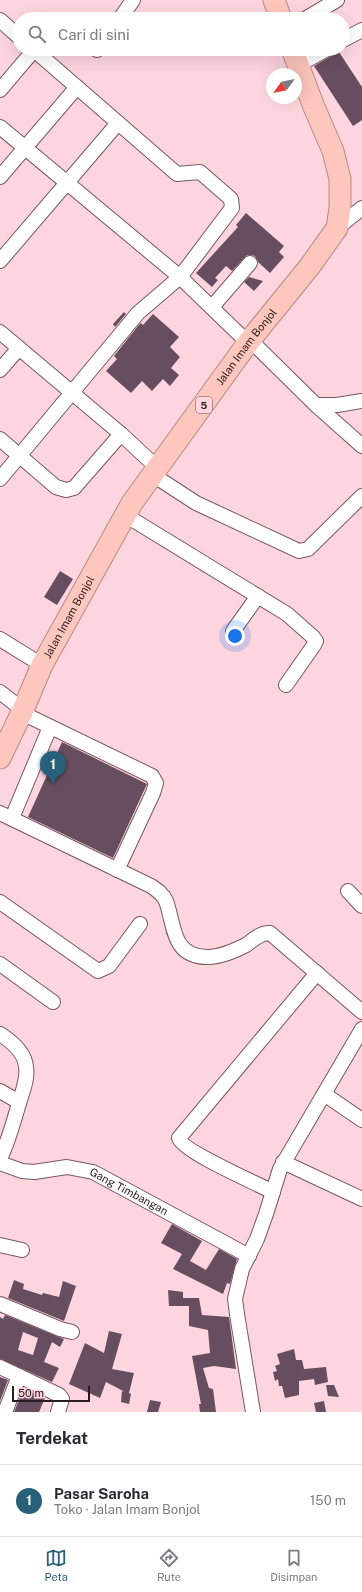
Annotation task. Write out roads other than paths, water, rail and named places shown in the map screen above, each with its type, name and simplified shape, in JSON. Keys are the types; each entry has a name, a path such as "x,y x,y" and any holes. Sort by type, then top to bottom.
{"highway":[{"path":"274,0 278,12"},
{"name":"Jalan Imam Bonjol","path":"0,758 42,665 132,503 250,340 310,266 337,228 340,208 340,179 333,151 295,57"}],"street":[{"path":"125,12 133,0"},
{"path":"317,12 337,0"},
{"path":"0,20 12,31"},
{"path":"350,36 362,30"},
{"path":"0,90 28,56"},
{"path":"0,479 138,313 180,277 232,208 231,199 200,172 177,174 42,56"},
{"path":"0,177 77,87"},
{"path":"0,262 118,123"},
{"path":"0,127 180,277 240,334 250,340 316,405 362,446"},
{"path":"337,228 362,208"},
{"path":"212,307 250,263"},
{"path":"0,332 121,434 149,460 156,470 196,503 299,551 308,549 362,496"},
{"path":"0,370 19,348"},
{"path":"316,405 337,405 362,401"},
{"path":"0,439 56,487 66,490 74,488 121,434"},
{"path":"125,515 287,614 316,641 286,685"},
{"path":"233,631 258,596"},
{"path":"0,639 42,665"},
{"path":"0,692 22,711 50,727 152,776 156,783 153,793 117,870"},
{"path":"50,727 6,815 151,886 162,895 166,901 178,942 185,949 194,954 208,957 228,954 260,935 270,933 362,1012"},
{"path":"348,891 362,906"},
{"path":"0,902 98,971 109,966 140,924"},
{"path":"0,964 53,1002"},
{"path":"273,1192 184,1146 179,1138 317,974"},
{"path":"0,1034 15,1046 22,1055 26,1066 26,1074 19,1102 8,1141 0,1159"},
{"path":"253,1412 235,1299 242,1269 264,1220 276,1179 283,1162 360,1037"},
{"path":"0,1091 19,1102"},
{"path":"324,1094 362,1120"},
{"path":"283,1162 362,1199"},
{"name":"Gang Timbangan","path":"0,1163 22,1171 34,1172 67,1167 92,1172 249,1256"},
{"path":"0,1245 22,1250"},
{"path":"0,1304 60,1329 72,1332"},
{"path":"0,1367 60,1396 62,1399 58,1412"},
{"path":"5,1412 19,1376"}],"place":[{"name":"Pasar Saroha","path":"53,784"}]}
